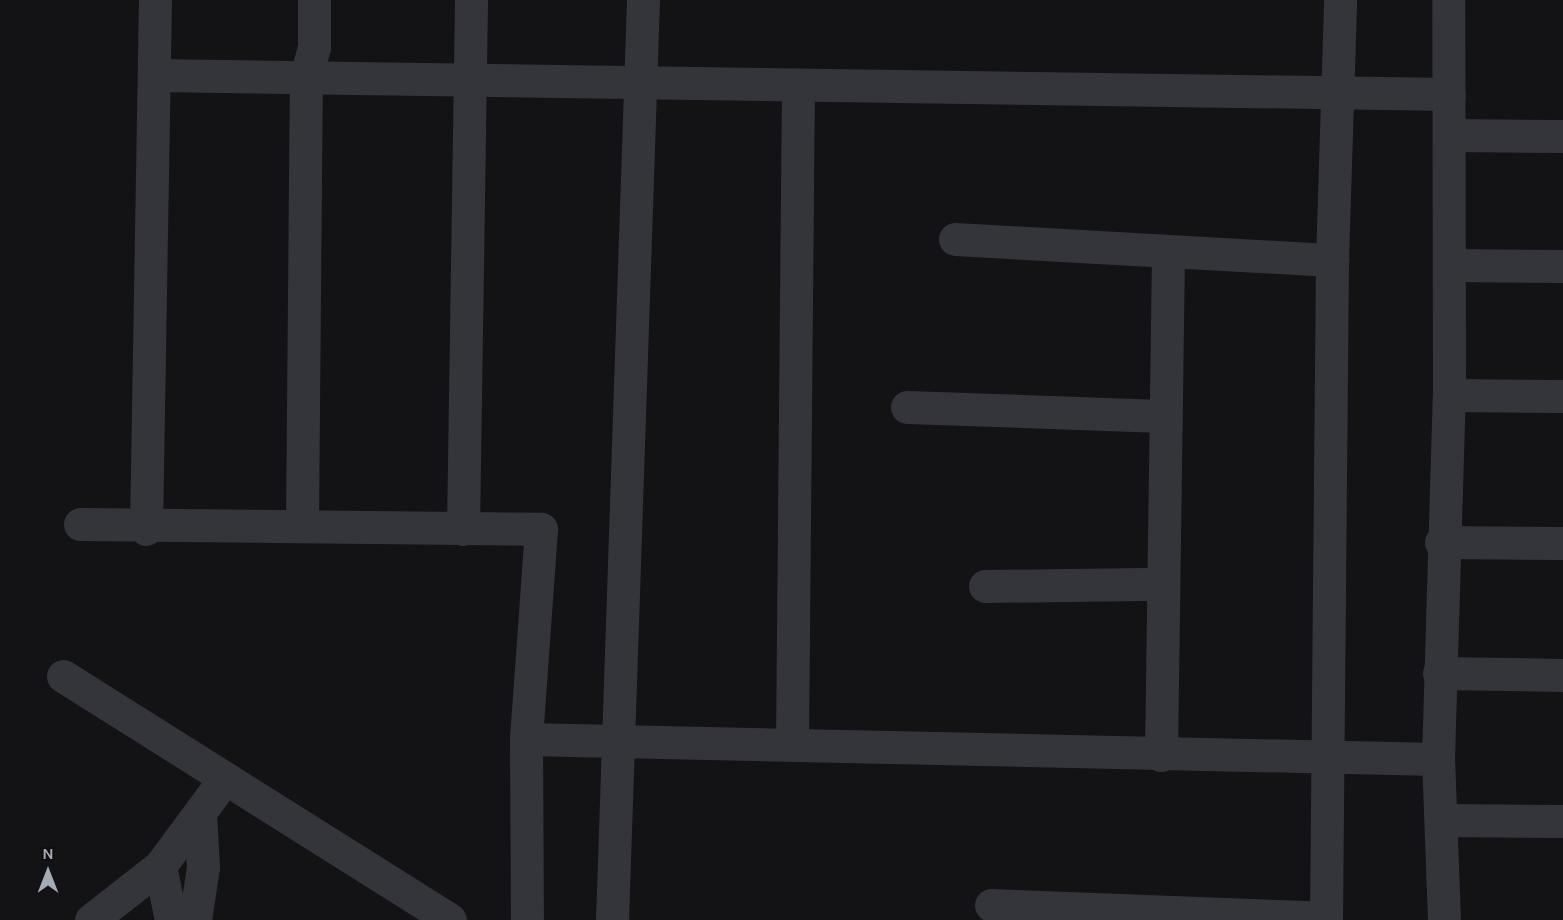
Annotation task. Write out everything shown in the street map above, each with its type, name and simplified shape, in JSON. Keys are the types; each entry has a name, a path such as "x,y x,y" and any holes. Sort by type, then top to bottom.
{"street":[{"path":"146,529 155,0"},
{"path":"302,524 306,77 314,47 314,0"},
{"path":"463,529 471,0"},
{"path":"612,920 621,740 643,0"},
{"path":"991,905 1326,919 1332,260 1340,0"},
{"path":"1444,920 1438,759 1441,542 1449,395 1448,0"},
{"path":"154,75 1449,94"},
{"path":"792,742 798,86"},
{"path":"1450,135 1563,136"},
{"path":"955,239 1332,260"},
{"path":"1161,755 1162,416 1168,252"},
{"path":"1450,265 1563,266"},
{"path":"1449,395 1563,396"},
{"path":"907,407 1162,416"},
{"path":"80,524 146,529 302,524 542,529 526,739 527,920"},
{"path":"1441,542 1563,543"},
{"path":"985,586 1161,584"},
{"path":"1439,674 1563,675"},
{"path":"63,675 450,920"},
{"path":"526,739 792,742 1161,755 1438,759"},
{"path":"91,920 160,866 225,778"},
{"path":"195,920 203,867 200,813"},
{"path":"1441,820 1563,821"},
{"path":"160,866 171,920"}]}
